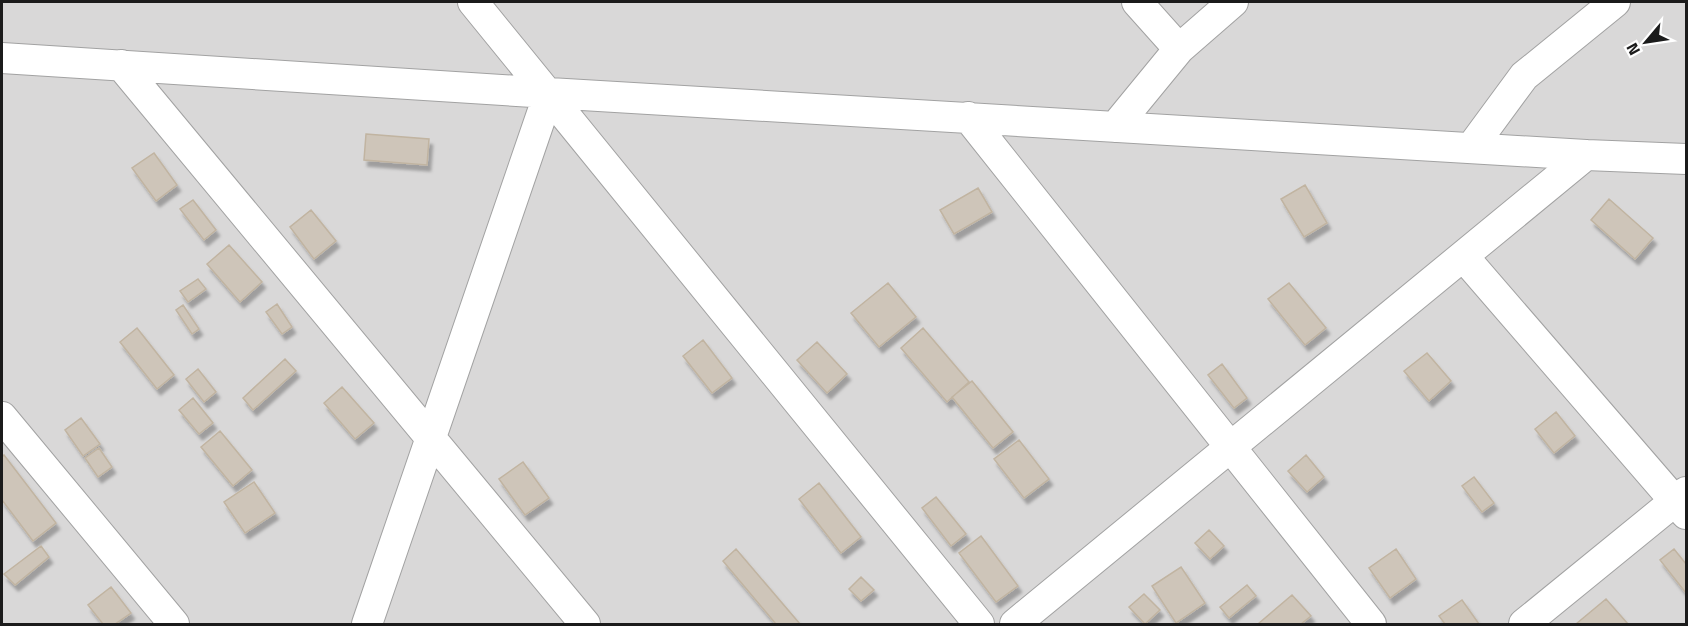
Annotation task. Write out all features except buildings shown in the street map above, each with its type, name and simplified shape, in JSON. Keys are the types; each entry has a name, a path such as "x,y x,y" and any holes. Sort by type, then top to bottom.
{"street":[{"path":"473,2 979,624"},
{"path":"1137,2 1179,49"},
{"path":"1115,127 1179,49 1233,2"},
{"path":"1471,148 1524,76 1615,2"},
{"path":"2,58 1586,156 1686,159"},
{"path":"121,65 585,624"},
{"path":"367,624 549,93"},
{"path":"968,117 1371,624"},
{"path":"1015,624 1586,156"},
{"path":"1463,256 1683,502 1524,624"},
{"path":"2,417 174,624"}],"shaded area":[{"path":"2,2 1686,2 1686,624 2,624"}]}
